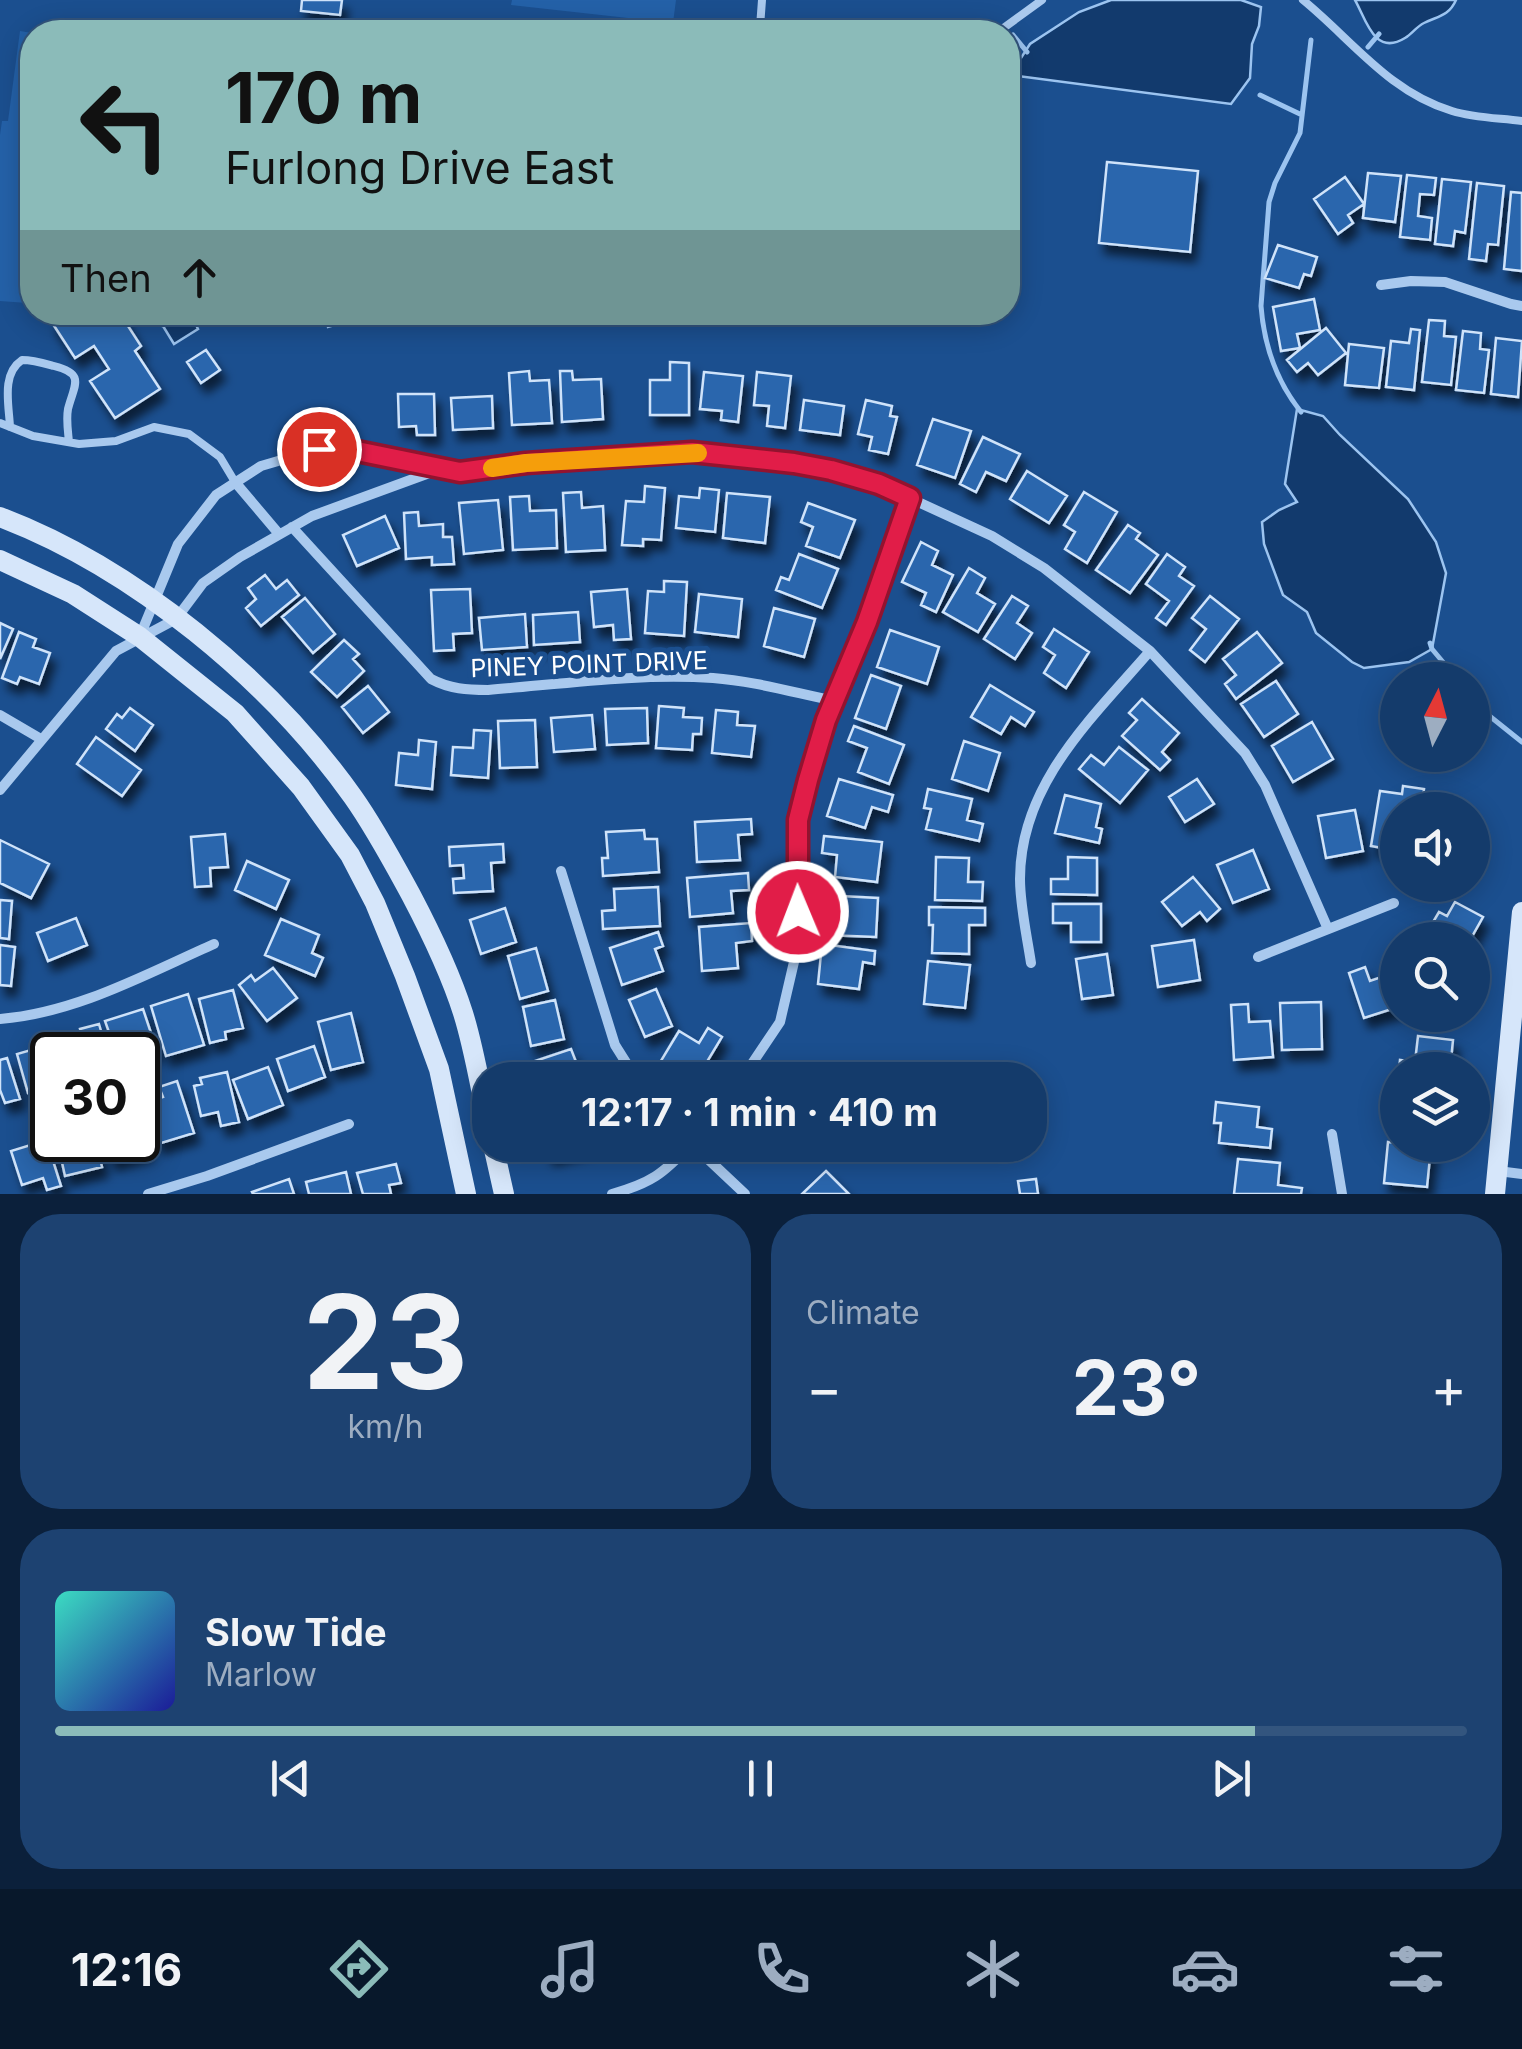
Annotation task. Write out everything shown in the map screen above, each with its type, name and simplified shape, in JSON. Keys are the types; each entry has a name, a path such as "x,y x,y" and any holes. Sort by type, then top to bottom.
{"main road":[{"path":"0,517 91,559 153,602 200,636 291,721 354,799 385,847 435,940 464,1014 475,1062"},
{"path":"0,560 73,594 140,637 235,714 301,787 350,855 375,902 439,1069 466,1194"},
{"path":"1495,1194 1522,912"},
{"path":"497,1162 504,1194"}],"street":[{"path":"1381,285 1446,282 1522,306"},
{"path":"140,637 178,544 216,494 261,466 319,449 352,450 460,472 526,463 692,452 831,470 879,484 992,536 1044,568 1150,651 1246,753 1265,786 1328,929"},
{"path":"0,790 116,651 176,619 204,583 240,557 312,516 444,468"},
{"path":"235,482 280,534"},
{"path":"753,1062 780,1022 797,949 798,820 826,720 867,622 910,498"},
{"name":"PINEY POINT DRIVE","path":"292,527 431,679 444,686 488,690 717,678 835,702"},
{"path":"1031,963 1020,880 1030,817 1056,761 1150,651"},
{"path":"0,715 42,739"},
{"path":"561,871 615,1045 625,1062"},
{"path":"1258,957 1394,904"},
{"path":"0,1019 22,1018 75,1004 214,944"},
{"path":"148,1194 349,1124"},
{"path":"1332,1134 1342,1194"},
{"path":"612,1194 665,1172 675,1162"},
{"path":"710,1162 745,1194"},
{"path":"1497,1171 1522,1174"}],"lane":[{"path":"1014,20 1042,0"},
{"path":"1302,0 1410,94 1452,111 1522,121"},
{"path":"69,442 67,415 75,377 67,369 22,360 14,366 8,381 5,425 33,436 69,442 116,441 154,427 189,434 220,457 235,482"}],"shaded area":[{"path":"512,0 676,0 673,20 511,5"},
{"path":"1111,0 1241,0 1261,7 1252,44 1250,78 1231,104 1020,76 1020,60 1030,44 1079,12"},
{"path":"1355,0 1456,0 1446,12 1405,38 1386,43 1372,33"},
{"path":"20,31 20,302 0,301 0,135 2,121 8,121"},
{"path":"154,325 196,325 198,329 174,344 163,326"},
{"path":"1297,409 1323,416 1408,499 1436,542 1446,573 1432,649 1409,662 1380,662 1380,666 1364,668 1316,633 1307,612 1283,595 1264,544 1262,522 1297,502 1285,484"}],"building":[{"path":"302,0 342,0 340,15 301,11"},
{"path":"1107,162 1198,171 1190,252 1099,243"},
{"path":"1368,173 1401,176 1395,222 1363,218"},
{"path":"1407,175 1436,178 1434,195 1420,194 1418,216 1432,218 1430,240 1400,237"},
{"path":"1345,177 1364,204 1348,215 1353,223 1338,234 1314,199"},
{"path":"1442,179 1471,182 1465,233 1455,231 1453,246 1435,244"},
{"path":"1477,183 1504,186 1498,245 1488,244 1486,261 1469,259"},
{"path":"1511,192 1522,193 1522,271 1504,269"},
{"path":"1278,245 1317,257 1311,276 1304,274 1299,288 1265,278"},
{"path":"1314,299 1320,330 1297,334 1300,348 1281,351 1273,307"},
{"path":"1429,320 1445,321 1444,336 1456,337 1451,385 1422,382"},
{"path":"54,325 127,325 141,346 135,351 160,389 115,418 90,381 109,369 94,346 75,358"},
{"path":"1326,328 1346,353 1318,375 1308,363 1297,372 1287,360"},
{"path":"1411,329 1420,330 1414,390 1386,387 1391,341 1409,343"},
{"path":"1463,331 1481,333 1480,349 1489,350 1484,393 1456,390"},
{"path":"1496,338 1522,341 1518,397 1491,394"},
{"path":"1349,344 1384,348 1379,388 1345,385"},
{"path":"206,350 220,370 201,383 187,362"},
{"path":"670,362 689,363 689,415 650,415 650,380 670,380"},
{"path":"529,371 530,381 549,380 552,423 512,425 509,373"},
{"path":"560,371 572,371 573,380 601,379 603,419 562,422"},
{"path":"704,372 743,376 738,422 721,420 722,411 700,409"},
{"path":"757,372 791,376 785,428 767,426 769,406 754,405"},
{"path":"398,394 434,394 435,435 417,435 416,426 399,427"},
{"path":"492,396 493,428 453,430 451,398"},
{"path":"804,400 844,406 840,435 800,430"},
{"path":"866,400 892,406 890,416 897,417 888,454 869,450 872,437 858,434"},
{"path":"933,419 971,431 955,478 917,465"},
{"path":"983,437 1020,454 1006,481 986,472 976,492 960,484"},
{"path":"1027,471 1067,496 1049,523 1010,499"},
{"path":"645,486 665,488 661,540 643,539 643,546 622,545 626,501 644,502"},
{"path":"700,488 719,490 715,532 676,528 679,496 699,498"},
{"path":"581,492 582,508 603,506 605,550 566,552 563,493"},
{"path":"1084,492 1117,512 1087,563 1065,549 1075,532 1064,525"},
{"path":"727,493 770,497 765,543 723,538"},
{"path":"529,496 530,511 556,510 557,548 513,550 510,497"},
{"path":"498,500 503,550 464,554 459,503"},
{"path":"808,503 855,520 840,558 806,546 813,527 801,522"},
{"path":"418,512 419,526 443,524 443,537 452,537 454,564 432,565 432,557 406,559 404,513"},
{"path":"385,516 399,548 357,566 343,535"},
{"path":"1128,525 1140,533 1136,539 1158,555 1130,593 1096,570"},
{"path":"921,542 938,551 932,565 953,575 936,612 921,605 926,593 902,582"},
{"path":"799,554 838,569 822,608 776,590 781,577 789,580"},
{"path":"1167,554 1185,567 1179,576 1194,586 1166,625 1156,618 1169,601 1146,584"},
{"path":"969,568 985,578 977,593 995,604 978,632 943,612"},
{"path":"265,575 276,589 287,580 299,595 261,626 246,608 256,599 248,588"},
{"path":"664,581 687,582 684,636 645,633 648,591 664,592"},
{"path":"470,589 472,633 453,634 454,650 434,651 431,590"},
{"path":"627,589 631,639 614,640 613,625 594,627 591,592"},
{"path":"699,594 742,599 738,637 695,632"},
{"path":"1012,596 1028,606 1017,623 1032,633 1015,659 984,639"},
{"path":"1210,596 1239,619 1205,662 1190,650 1206,629 1192,618"},
{"path":"305,598 335,634 313,653 282,617"},
{"path":"774,608 815,619 804,657 764,646"},
{"path":"578,612 580,642 534,645 533,615"},
{"path":"525,614 527,647 482,650 479,618"},
{"path":"0,623 13,629 0,659"},
{"path":"1054,629 1089,652 1066,688 1044,673 1055,655 1043,647"},
{"path":"890,630 939,647 927,684 877,667"},
{"path":"19,632 36,639 33,647 50,653 39,684 20,677 17,684 2,678"},
{"path":"1257,632 1282,663 1236,699 1225,684 1236,675 1223,659"},
{"path":"344,640 359,654 353,659 364,671 337,697 311,672"},
{"path":"871,675 901,686 886,729 855,718"},
{"path":"1276,681 1298,714 1264,737 1241,704"},
{"path":"990,685 1034,712 1025,726 1011,717 1001,734 971,717"},
{"path":"368,686 389,712 363,733 342,707"},
{"path":"1142,699 1179,733 1162,752 1170,760 1160,770 1122,736 1137,720 1129,713"},
{"path":"659,706 684,708 683,717 702,718 701,734 693,734 692,750 656,748"},
{"path":"130,708 153,725 135,751 106,729 117,714 122,718"},
{"path":"647,708 648,743 607,745 605,709"},
{"path":"716,710 738,712 737,725 755,726 751,757 712,753"},
{"path":"592,715 595,749 554,752 551,718"},
{"path":"535,720 537,767 500,768 498,721"},
{"path":"1312,722 1333,759 1293,782 1272,746"},
{"path":"854,726 904,745 889,784 858,772 867,748 848,741"},
{"path":"474,730 491,731 488,778 451,775 453,747 473,748"},
{"path":"96,737 141,770 122,796 77,764"},
{"path":"419,740 436,742 432,789 396,785 399,753 418,755"},
{"path":"964,741 1000,753 988,791 952,779"},
{"path":"1119,747 1148,770 1120,803 1079,769 1091,755 1104,765"},
{"path":"839,779 893,795 888,812 872,807 865,828 827,816"},
{"path":"1197,779 1214,804 1185,822 1169,797"},
{"path":"1403,786 1424,789 1424,792 1402,792"},
{"path":"928,789 972,799 967,820 983,824 979,841 926,829 931,809 924,808"},
{"path":"1380,791 1387,792 1380,792 1380,848 1371,846"},
{"path":"1065,795 1101,804 1096,827 1102,829 1099,843 1055,833"},
{"path":"1355,810 1363,851 1326,858 1318,816"},
{"path":"751,819 752,834 738,835 740,860 697,862 695,822"},
{"path":"644,830 645,839 657,839 659,872 603,876 602,858 608,858 606,832"},
{"path":"225,834 228,867 210,868 211,886 195,887 191,837"},
{"path":"824,836 882,842 877,882 835,877 837,855 822,853"},
{"path":"0,840 49,864 31,898 0,883"},
{"path":"503,844 504,862 491,863 493,891 454,893 453,879 464,878 463,865 450,866 449,847"},
{"path":"1253,850 1269,889 1233,903 1217,865"},
{"path":"936,857 969,858 968,882 983,882 982,901 935,900"},
{"path":"1068,857 1097,858 1097,895 1051,894 1051,879 1068,879"},
{"path":"247,861 289,880 276,909 235,890"},
{"path":"748,873 749,890 731,891 733,913 690,917 687,878"},
{"path":"1193,877 1220,909 1207,921 1200,912 1182,926 1162,902"},
{"path":"658,887 660,926 603,929 602,911 615,910 614,889"},
{"path":"821,895 878,898 876,937 825,935"},
{"path":"0,900 12,901 9,939 0,938"},
{"path":"1455,902 1483,917 1480,922 1433,922 1439,912 1447,916"},
{"path":"1053,904 1101,904 1101,942 1071,942 1071,923 1053,923"},
{"path":"929,907 985,908 985,925 969,925 969,954 932,953"},
{"path":"505,908 516,942 481,954 470,920"},
{"path":"76,918 87,945 48,961 37,933"},
{"path":"281,919 319,935 312,953 323,958 315,976 265,955"},
{"path":"751,923 752,941 736,943 738,968 702,971 699,927"},
{"path":"658,932 663,946 655,949 663,971 622,985 610,948"},
{"path":"1194,940 1200,980 1158,987 1152,946"},
{"path":"822,944 875,951 874,964 863,962 859,989 818,984"},
{"path":"0,945 15,947 11,986 0,985"},
{"path":"536,948 548,991 520,999 508,956"},
{"path":"1107,954 1113,995 1082,999 1076,959"},
{"path":"928,961 970,965 965,1008 924,1004"},
{"path":"1365,967 1370,981 1380,978 1380,1013 1364,1018 1349,973"},
{"path":"273,968 297,998 267,1021 239,985 251,975 255,981"},
{"path":"656,989 672,1026 645,1037 629,1000"},
{"path":"233,990 243,1028 225,1032 226,1039 210,1043 199,999"},
{"path":"188,994 204,1045 166,1056 151,1006"},
{"path":"555,1000 564,1039 531,1046 523,1007"},
{"path":"1321,1002 1322,1049 1282,1050 1280,1003"},
{"path":"1248,1004 1249,1022 1270,1021 1273,1057 1234,1060 1231,1005"},
{"path":"143,1009 151,1032 109,1032 105,1021"},
{"path":"351,1013 363,1062 331,1070 318,1022"},
{"path":"99,1024 101,1032 81,1032 80,1029"},
{"path":"708,1028 722,1037 707,1062 660,1062 679,1031 699,1043"},
{"path":"1418,1036 1453,1040 1452,1052 1416,1052"},
{"path":"314,1046 325,1077 288,1091 277,1059"},
{"path":"571,1049 576,1062 532,1062"},
{"path":"30,1050 30,1092 28,1093 17,1054"},
{"path":"7,1058 20,1099 5,1103 0,1090 0,1060"},
{"path":"268,1067 283,1105 248,1119 233,1080"},
{"path":"227,1072 239,1122 221,1126 218,1112 201,1116 194,1086 202,1084 200,1078"},
{"path":"177,1081 194,1133 160,1143 160,1087"},
{"path":"1216,1102 1259,1107 1257,1127 1272,1129 1270,1148 1219,1143 1221,1123 1214,1123"},
{"path":"30,1145 30,1162 53,1162 61,1186 47,1190 43,1178 22,1185 11,1151"},
{"path":"1238,1159 1280,1163 1278,1185 1302,1188 1301,1194 1234,1194"},
{"path":"62,1162 101,1162 102,1167 65,1176"},
{"path":"1386,1162 1430,1162 1427,1187 1384,1183"},
{"path":"396,1164 401,1183 389,1185 391,1194 363,1194 357,1173"},
{"path":"826,1171 849,1194 802,1194"},
{"path":"346,1172 351,1194 309,1194 306,1182"},
{"path":"289,1179 294,1194 252,1192"},
{"path":"1036,1179 1038,1194 1020,1194 1018,1181"}],"waterway":[{"path":"1368,47 1379,34"},
{"path":"1301,412 1273,362 1261,306 1269,202 1300,133 1311,40"},
{"path":"1020,44 1027,52"},
{"path":"1260,95 1302,115"},
{"path":"1430,643 1443,662"},
{"path":"1490,716 1522,742"}],"slow traffic":[{"path":"492,468 698,453"}],"route":[{"path":"319,449 352,450 460,472 526,463 692,452 831,470 910,498 867,622 826,720 808,780 798,820 798,912"}]}
